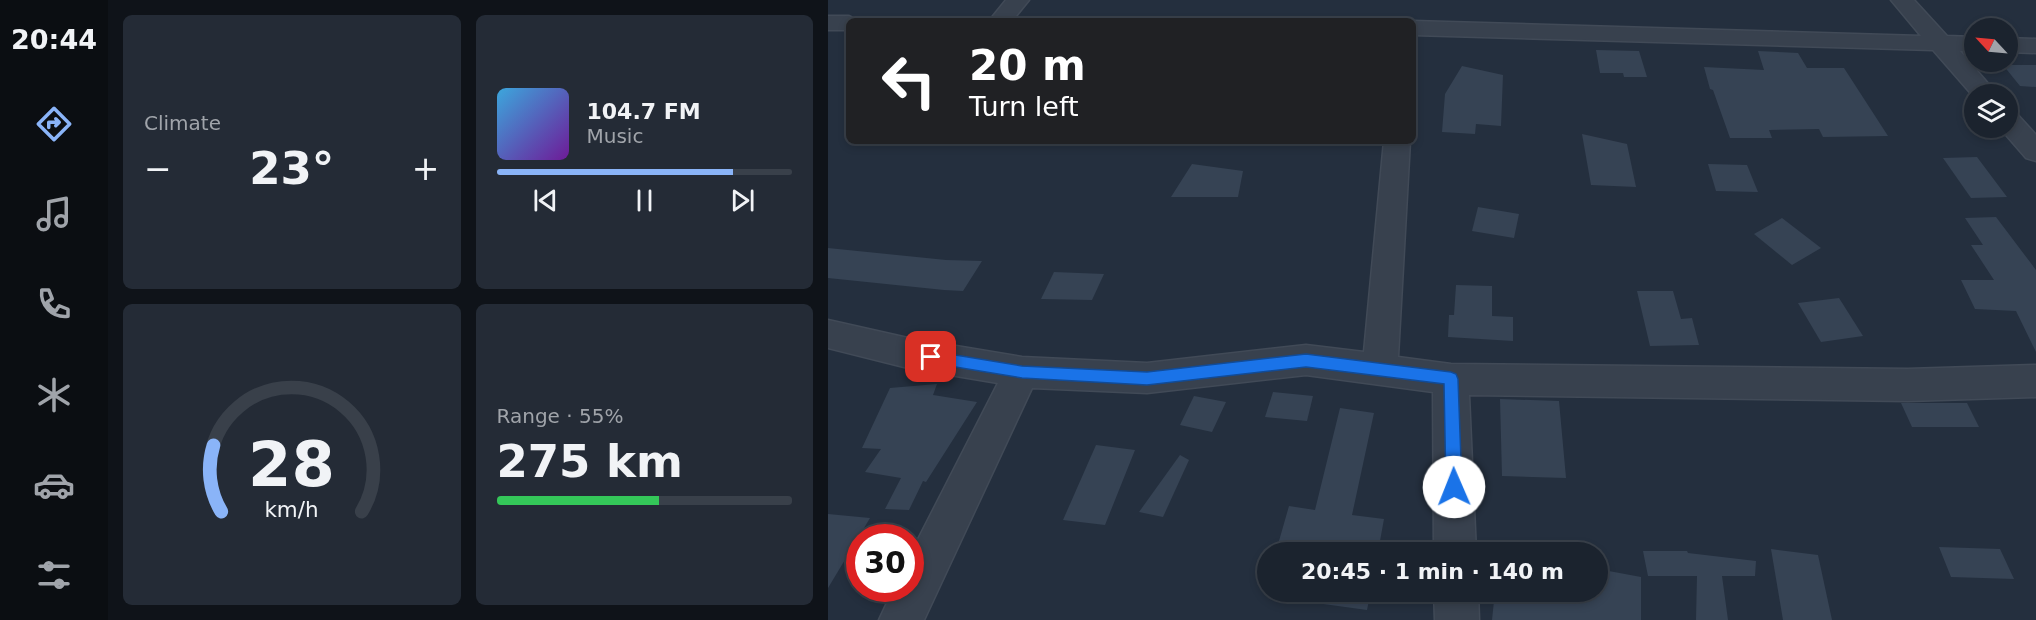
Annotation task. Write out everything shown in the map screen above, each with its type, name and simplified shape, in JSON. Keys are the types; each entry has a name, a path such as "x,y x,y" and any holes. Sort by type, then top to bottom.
{"street":[{"path":"1003,18 1018,0"},
{"path":"1902,0 1976,84"},
{"path":"828,23 846,23"},
{"path":"1416,28 1964,45"},
{"path":"2018,45 2036,46"},
{"path":"2018,132 2036,152"},
{"path":"1380,368 1397,144"},
{"path":"828,334 908,353 1022,372 1147,378 1306,360 1451,379 1908,385 2036,381"},
{"path":"901,620 1022,372"},
{"path":"1451,379 1455,542"},
{"path":"1456,602 1457,620"}],"building":[{"path":"1596,50 1639,51 1647,77 1624,77 1623,73 1600,73"},
{"path":"1758,51 1798,53 1807,68 1844,68 1888,136 1823,137 1819,129 1769,130 1772,138 1730,138 1713,90 1710,89 1704,67 1764,70"},
{"path":"2018,65 2036,65 2036,87 2020,86 2009,72 2018,72"},
{"path":"1462,66 1503,75 1501,126 1476,124 1475,134 1442,132 1445,94"},
{"path":"1582,134 1627,144 1636,187 1591,185"},
{"path":"1977,157 2007,197 1971,198 1943,158"},
{"path":"1192,164 1243,171 1238,197 1171,197"},
{"path":"1708,164 1747,165 1758,192 1716,191"},
{"path":"1478,207 1519,214 1514,238 1472,231"},
{"path":"1996,217 2036,270 2036,352 2016,311 1975,309 1961,280 1994,280 1971,245 1983,245 1965,218"},
{"path":"1782,218 1821,248 1792,265 1754,234"},
{"path":"828,248 946,260 982,261 963,291 944,290 828,278"},
{"path":"1054,272 1104,274 1092,300 1041,299"},
{"path":"1456,285 1492,286 1492,316 1513,317 1513,341 1448,337 1449,315 1454,315"},
{"path":"1637,291 1673,291 1681,319 1692,318 1699,345 1650,346"},
{"path":"1839,298 1863,336 1821,342 1798,303"},
{"path":"937,384 933,395 977,402 926,482 923,481 909,510 885,509 901,478 865,472 881,449 862,448 890,388"},
{"path":"1273,392 1313,396 1307,421 1265,417"},
{"path":"1194,396 1226,402 1212,432 1180,425"},
{"path":"1500,399 1559,401 1566,478 1502,476"},
{"path":"1901,403 1967,403 1979,427 1912,427"},
{"path":"1340,408 1374,413 1352,515 1384,519 1380,542 1279,541 1289,506 1315,510"},
{"path":"1096,445 1135,450 1105,525 1063,520"},
{"path":"1180,455 1189,460 1163,517 1139,512"},
{"path":"828,514 870,518 866,524 846,524 846,558 828,588"},
{"path":"1939,547 2000,549 2014,579 1951,577"},
{"path":"1771,549 1818,555 1832,620 1783,620"},
{"path":"1643,551 1687,551 1688,553 1756,561 1755,576 1722,576 1728,620 1696,620 1697,576 1648,576"},
{"path":"1608,571 1641,577 1641,620 1492,620 1494,602 1608,602"},
{"path":"1316,602 1369,602 1367,610"}],"route":[{"path":"931,357 1022,372 1147,378 1306,360 1451,379 1454,487"}]}
